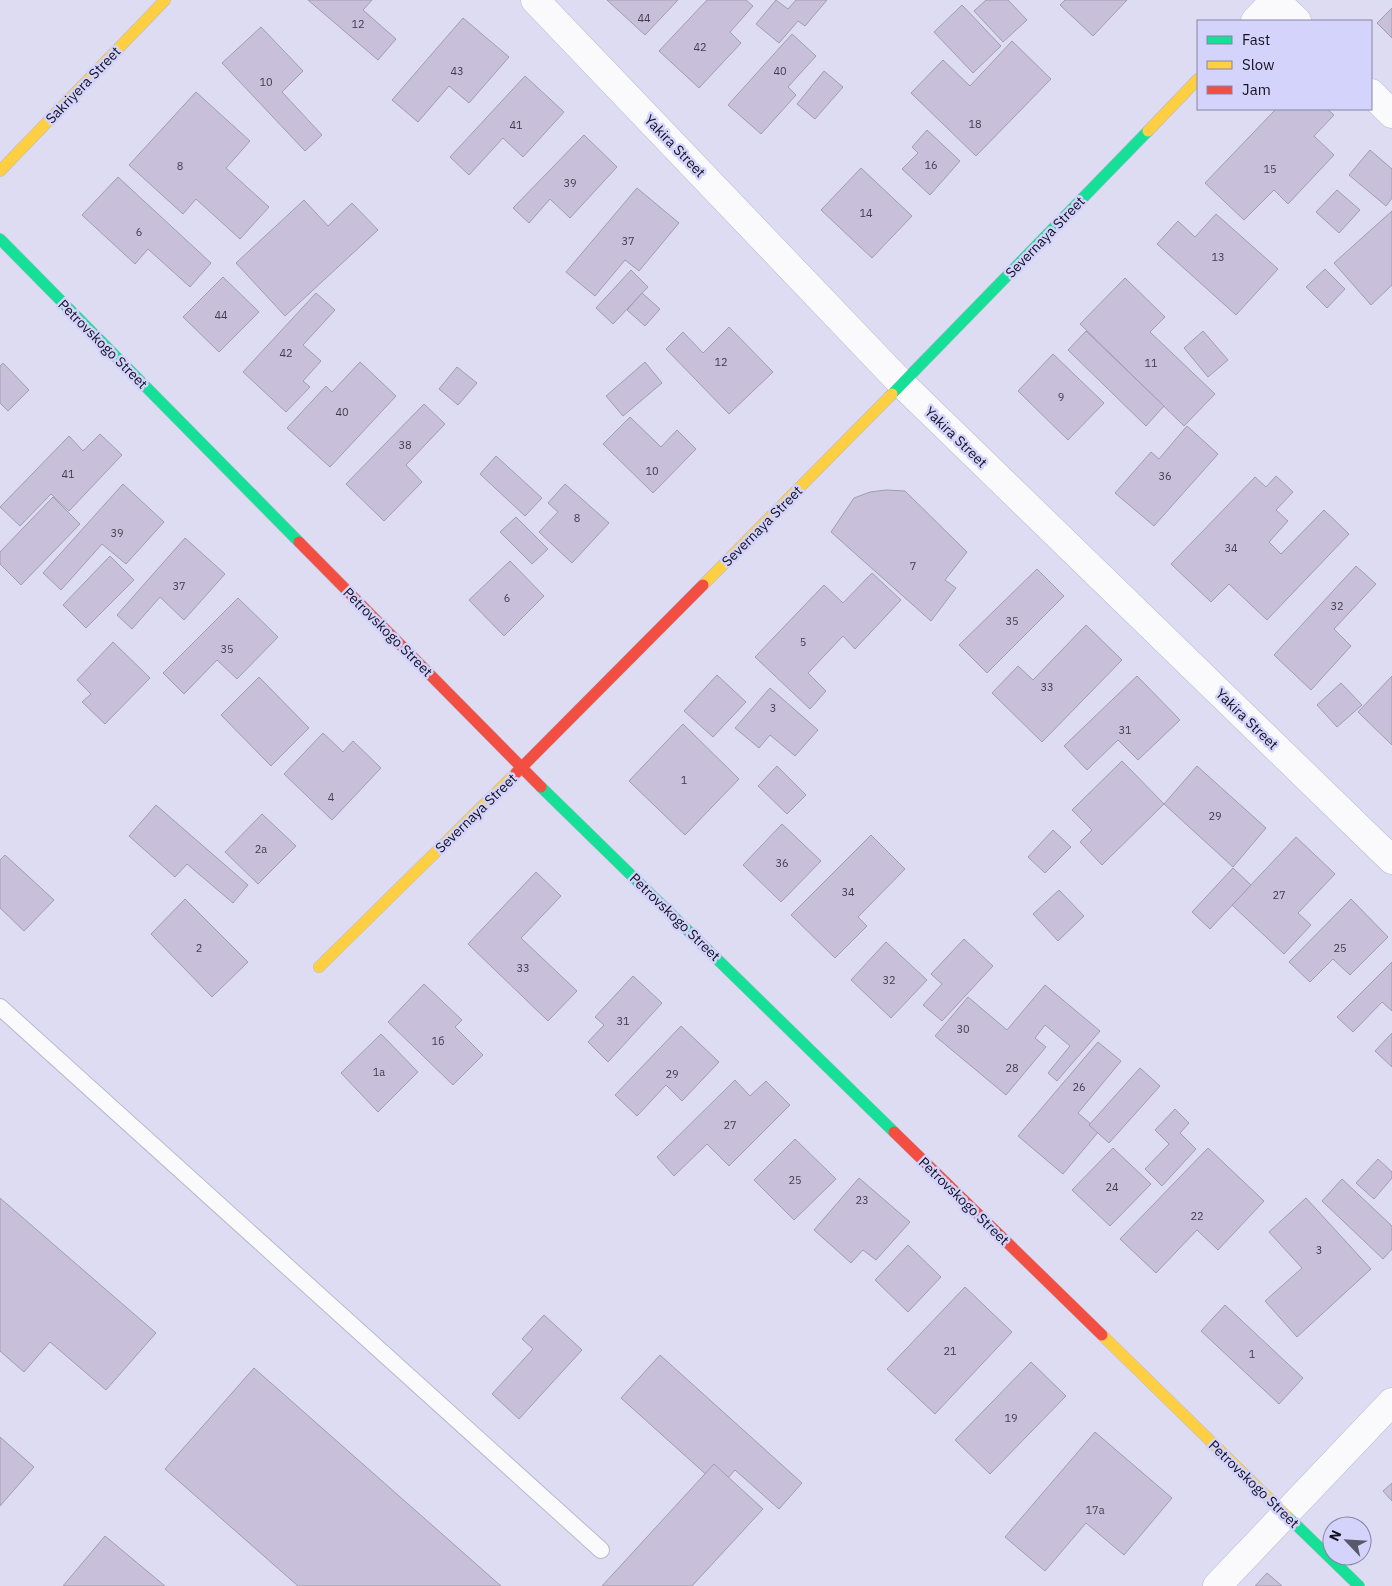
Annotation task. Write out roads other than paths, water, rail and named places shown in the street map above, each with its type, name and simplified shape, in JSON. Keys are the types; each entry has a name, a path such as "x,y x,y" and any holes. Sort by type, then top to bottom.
{"street":[{"name":"Sakriyera Street","path":"0,171 165,0"},
{"name":"Yakira Street","path":"535,0 902,384 1392,860"},
{"path":"1256,20 1275,0 1296,20"},
{"name":"Severnaya Street","path":"319,967 522,768 902,384 1197,80"},
{"path":"1372,94 1392,114"},
{"name":"Petrovskogo Street","path":"0,239 522,768 1359,1586"},
{"path":"1217,1586 1284,1513 1392,1402"}],"lane":[{"path":"0,1007 601,1550"}]}
